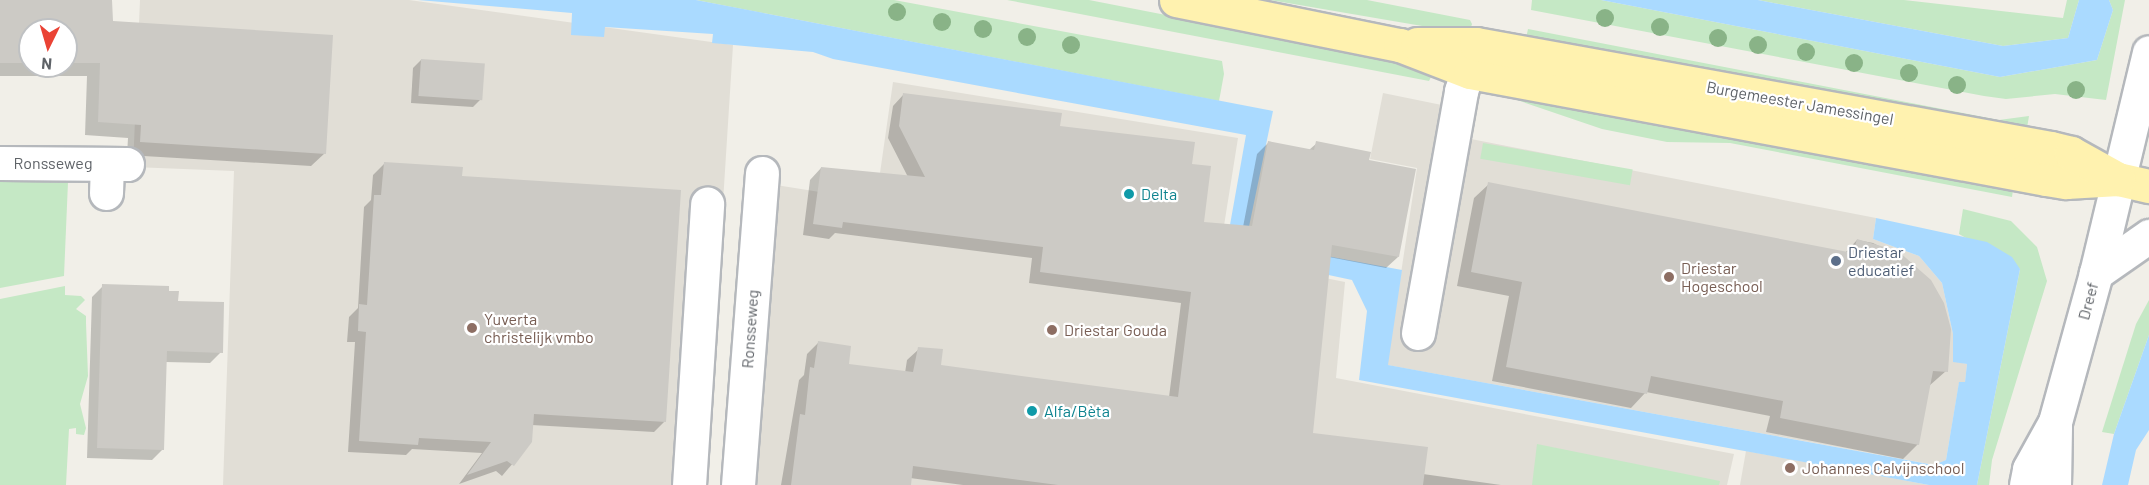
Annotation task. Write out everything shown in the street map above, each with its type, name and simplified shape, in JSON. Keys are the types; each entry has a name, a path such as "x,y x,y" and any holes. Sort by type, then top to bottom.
{"main road":[{"name":"Burgemeester Jamessingel","path":"1187,1 1400,45 1469,69 2056,180 2118,179 2149,186"}],"street":[{"path":"2118,179 2149,52"},
{"path":"1418,333 1469,69"},
{"name":"Ronsseweg","path":"0,163 113,173"},
{"name":"Ronsseweg","path":"738,485 762,173"},
{"name":"Dreef","path":"2026,485 2029,469 2055,422 2096,273 2118,179"},
{"path":"689,485 707,204"},
{"path":"2096,273 2149,236"},
{"name":"Dreef","path":"2054,485 2055,422"}],"shaded area":[{"name":"Yuverta christelijk vmbo","path":"140,0 409,0 733,45 705,485 223,485 234,171 133,167"},
{"name":"Driestar Gouda","path":"893,82 1238,138 1219,257 1345,282 1336,378 1734,454 1727,485 751,485 776,185 876,201"},
{"name":"Driestar Hogeschool","path":"1383,93 1476,112 1471,139 1876,218 1873,239 1919,256 1942,283 1953,334 1953,361 1967,364 1965,383 1959,383 1946,460 1935,465 1387,365 1417,168 1370,159"},
{"name":"Johannes Calvijnschool","path":"1746,451 1929,485 1740,485"}],"green space":[{"path":"696,0 894,0 1222,61 1224,74 1219,101"},
{"path":"1007,0 1089,0 1325,46 1424,69 1431,77 1429,81"},
{"path":"1270,0 1367,0 1470,20 1472,24 1469,34"},
{"path":"1532,0 1601,0 2000,77 2097,60 2113,10 2109,0 2125,0 2106,100 2055,94 2006,99 1984,96 1531,10"},
{"path":"1758,0 1904,0 2063,18 2067,0 2079,0 2068,38 2003,46"},
{"path":"1528,29 1999,120 2029,116 2026,134 1525,43"},
{"path":"1517,88 2014,183 2012,197 1730,143 1667,142 1602,129 1517,100"},
{"path":"1483,143 1633,169 1630,185 1480,159"},
{"path":"0,182 68,182 64,276 0,288"},
{"path":"1963,209 2011,221 2037,247 2047,281 1992,460 1989,485 1977,485 2020,269 1959,234"},
{"path":"65,286 65,295 81,296 85,300 76,309 86,316 88,376 80,404 86,428 84,435 76,434 76,428 69,429 66,485 0,485 0,299"},
{"path":"2149,300 2149,335 2114,434 2102,432 2136,324"},
{"path":"1537,444 1720,481 1719,485 1532,485"}],"water":[{"path":"418,0 696,0 1273,111 1246,241 1402,270 1388,365 1934,465 1946,460 1959,382 1965,382 1967,364 1953,362 1953,334 1942,283 1919,256 1873,239 1876,218 1987,242 2012,257 2020,269 1977,485 1929,485 1359,380 1367,311 1352,280 1225,253 1246,135 833,59 813,52 712,43 713,34 605,27 604,37 571,35 572,13"},
{"path":"1601,0 1758,0 2003,46 2068,38 2079,0 2109,0 2113,10 2097,60 2000,77"},
{"path":"2149,335 2149,430 2136,450 2128,485 2102,485 2114,434"}],"building":[{"path":"0,0 112,0 113,21 333,35 326,154 140,142 141,125 98,122 100,63 78,63 78,18 18,18 18,63 0,63"},
{"path":"421,59 485,63 482,100 418,96"},
{"path":"903,93 1062,113 1060,126 1195,142 1192,164 1211,166 1204,222 1252,226 1268,141 1314,150 1316,141 1371,152 1369,160 1416,169 1399,257 1332,245 1313,433 1428,447 1423,485 1058,485 913,466 911,485 791,485 800,414 805,415 810,367 814,368 818,341 851,346 849,364 913,372 918,347 943,349 941,365 1178,397 1191,292 1040,272 1043,247 843,222 842,228 813,224 821,167 925,177 899,126"},
{"path":"384,162 463,167 462,176 681,190 666,422 534,414 532,442 514,466 507,461 467,475 491,442 419,438 418,445 359,441 366,332 358,331 359,304 367,305 374,195 381,195"},
{"path":"1488,182 1853,253 1857,239 1898,251 1931,280 1944,303 1951,329 1948,372 1933,371 1919,445 1780,418 1783,401 1651,376 1647,394 1506,367 1522,282 1471,272"},
{"path":"102,284 169,286 169,291 179,291 178,301 224,302 223,353 167,351 164,450 97,448"}],"place":[{"name":"Delta","path":"1129,194"},
{"name":"Driestar educatief","path":"1836,261"},
{"name":"Driestar Hogeschool","path":"1669,277"},
{"name":"Yuverta christelijk vmbo","path":"472,328"},
{"name":"Driestar Gouda","path":"1052,330"},
{"name":"Alfa/Bèta","path":"1032,411"},
{"name":"Johannes Calvijnschool","path":"1790,468"}]}
